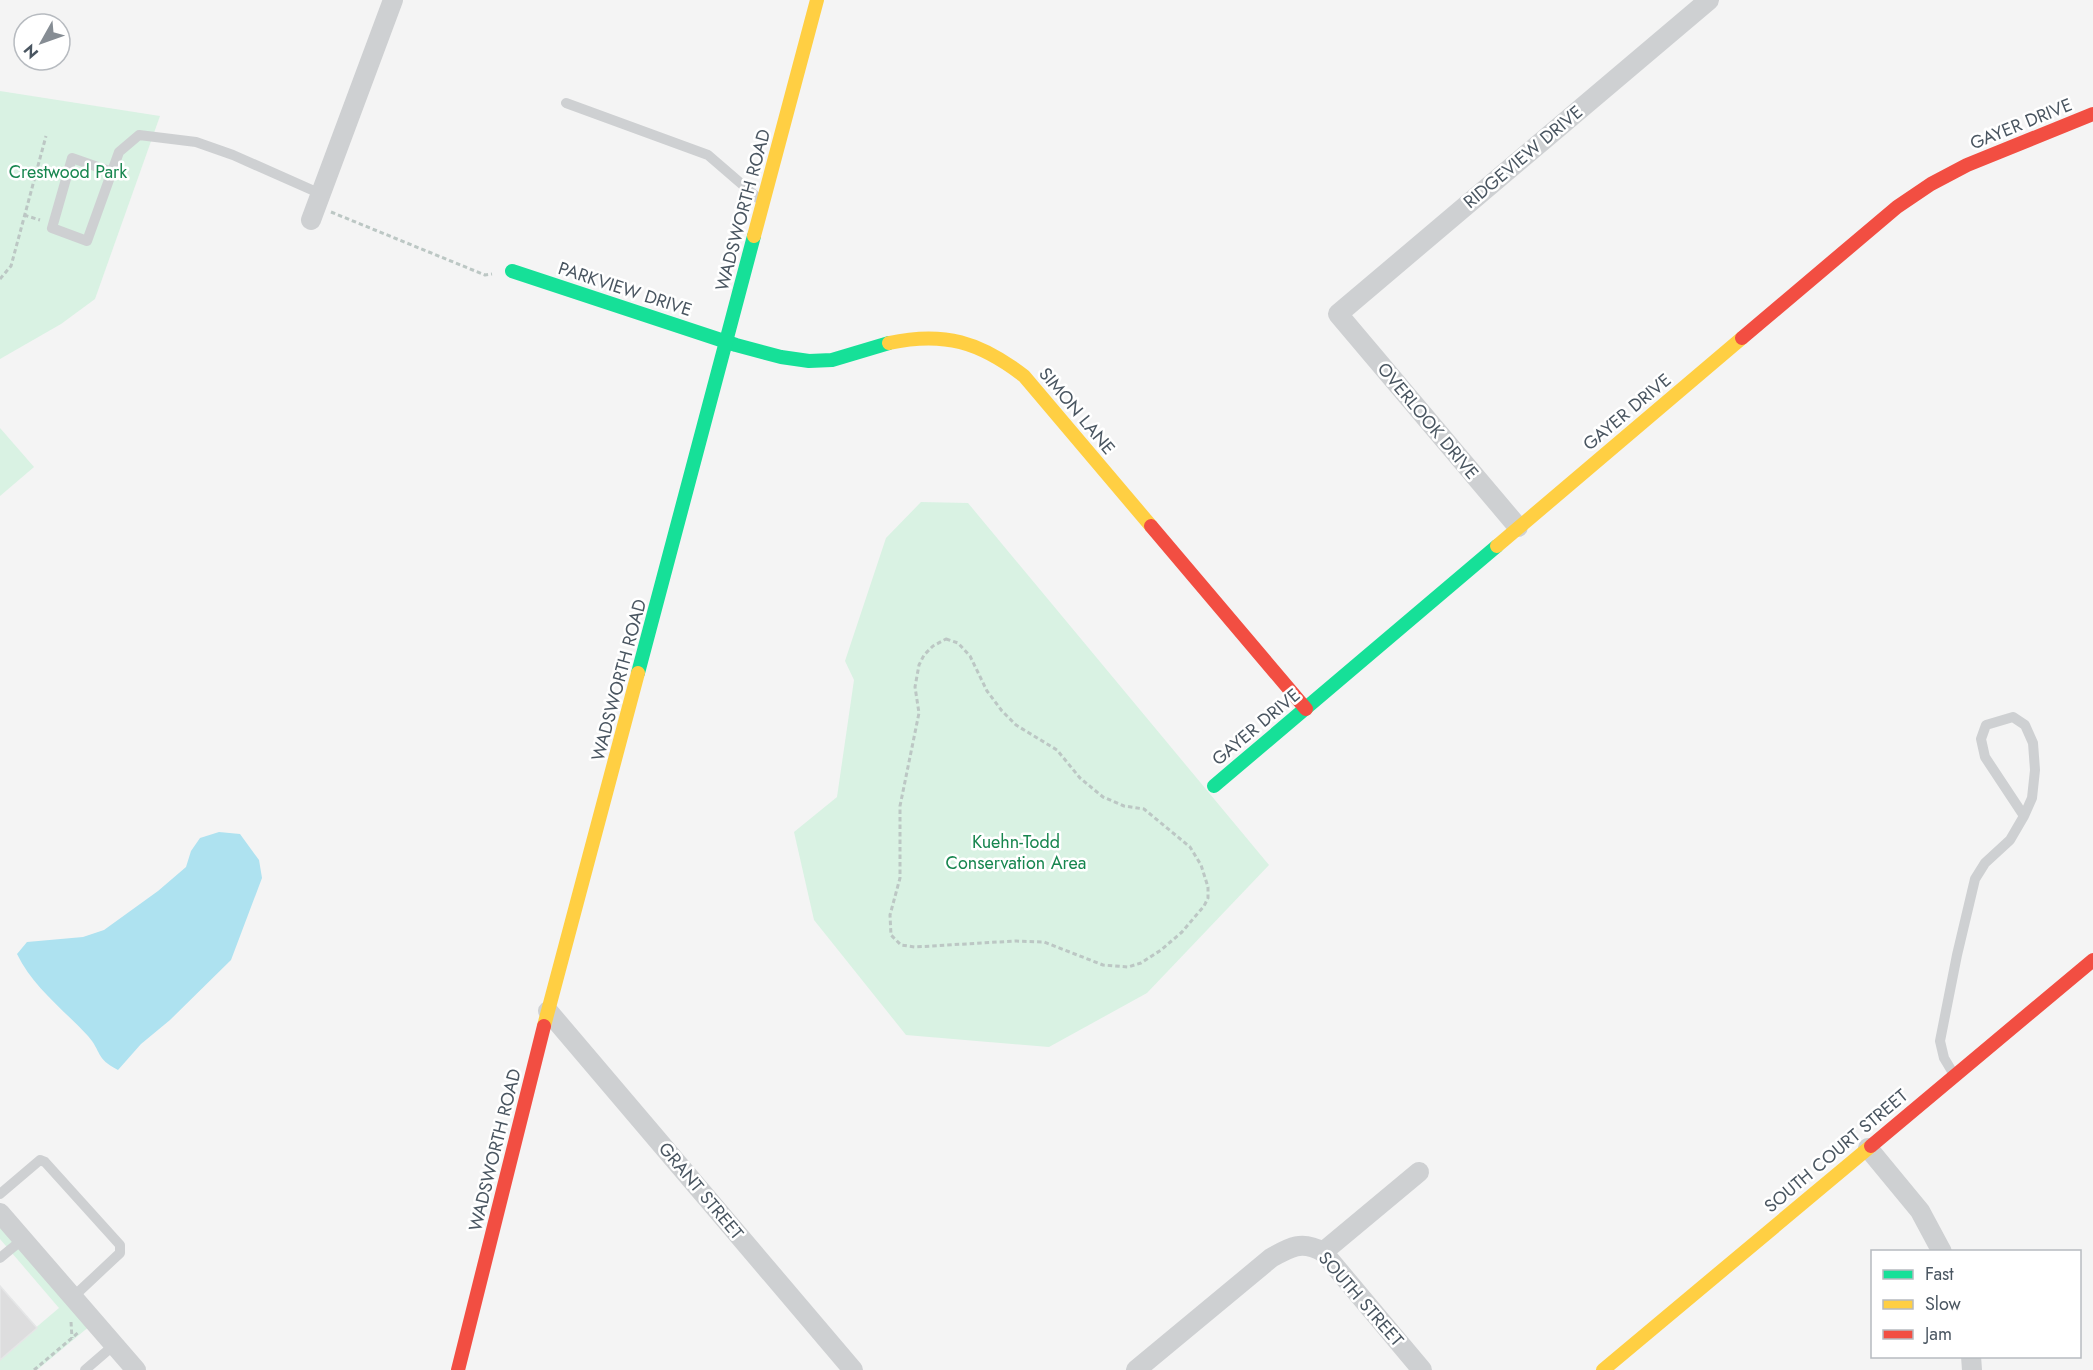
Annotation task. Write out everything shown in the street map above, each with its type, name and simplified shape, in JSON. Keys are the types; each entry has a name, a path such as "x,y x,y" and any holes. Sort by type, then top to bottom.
{"main road":[{"name":"WADSWORTH ROAD","path":"458,1370 549,1011 817,0"},
{"name":"GAYER DRIVE","path":"1214,786 1897,207 1931,184 1967,165 2093,114"},
{"name":"PARKVIEW DRIVE","path":"512,272 727,342"},
{"name":"SIMON LANE","path":"727,342 790,359 831,361 854,356 904,339 935,337 960,340 1006,361 1024,376 1306,709"},
{"name":"SOUTH COURT STREET","path":"1603,1370 2093,960"}],"street":[{"path":"316,207 393,0"},
{"name":"RIDGEVIEW DRIVE","path":"1338,314 1709,0"},
{"name":"OVERLOOK DRIVE","path":"1338,314 1518,528"},
{"name":"GRANT STREET","path":"549,1011 853,1370"},
{"path":"1868,1148 1920,1211 1941,1250"},
{"path":"1323,1252 1419,1172"},
{"path":"0,1213 136,1370"},
{"name":"SOUTH STREET","path":"1136,1370 1271,1258 1291,1247 1311,1245 1323,1252 1422,1370"}],"lane":[{"path":"566,103 708,155 764,203"},
{"path":"112,172 72,158 52,228 87,241 112,172 119,152 139,135 196,142 233,155 316,207"},
{"path":"1955,1076 1944,1058 1940,1041 1975,879 1984,863 2010,840 2024,816 2032,798 2035,770 2033,743 2025,725 2013,717 2000,719 1986,724 1981,739 1985,757 2024,816"},
{"path":"0,1194 36,1162 40,1160 45,1162 120,1245 120,1253 72,1298"},
{"path":"0,1258 23,1239"},
{"path":"85,1370 114,1345"}],"path":[{"path":"0,279 11,266 45,136"},
{"path":"316,207 486,275 512,272"},
{"path":"946,639 958,643 970,656 987,691 1016,725 1058,750 1080,778 1103,797 1124,806 1144,809 1190,847 1201,865 1208,887 1208,898 1182,932 1141,963 1128,967 1103,965 1044,942 1015,941 915,947 902,945 891,935 890,915 900,878 900,806 919,713 915,687 919,665 924,655 933,646 946,639"},
{"path":"34,1370 92,1321"}],"green space":[{"name":"Crestwood Park","path":"0,91 160,116 95,299 61,324 0,359"},
{"path":"0,428 34,467 0,496"},
{"name":"Kuehn-Todd Conservation Area","path":"921,502 968,503 1269,865 1147,993 1049,1047 906,1035 814,920 794,832 837,797 854,680 845,661 886,538"},
{"path":"0,1221 91,1325 37,1370 0,1370 0,1358 59,1308 0,1239"}],"water":[{"path":"219,832 240,834 259,860 262,878 231,960 170,1020 141,1044 118,1070 102,1058 88,1036 31,977 17,954 27,942 83,937 104,930 158,891 186,867 191,851 200,838"}],"building":[{"path":"0,1286 37,1328 0,1360"}],"traffic: fast":[{"path":"638,673 754,236"},
{"path":"512,271 736,345 781,357 809,361 832,360 889,343"},
{"path":"1214,786 1497,546"}],"traffic: slow":[{"path":"754,236 817,0"},
{"path":"889,343 927,338 944,339 976,347 1008,364 1024,376 1151,526"},
{"path":"1497,546 1742,338"},
{"path":"544,1026 638,673"},
{"path":"1603,1370 1871,1146"}],"traffic: jam":[{"path":"1742,338 1897,207 1931,184 1967,165 2093,114"},
{"path":"1151,526 1306,709"},
{"path":"1871,1146 2093,960"},
{"path":"458,1370 544,1026"}]}
